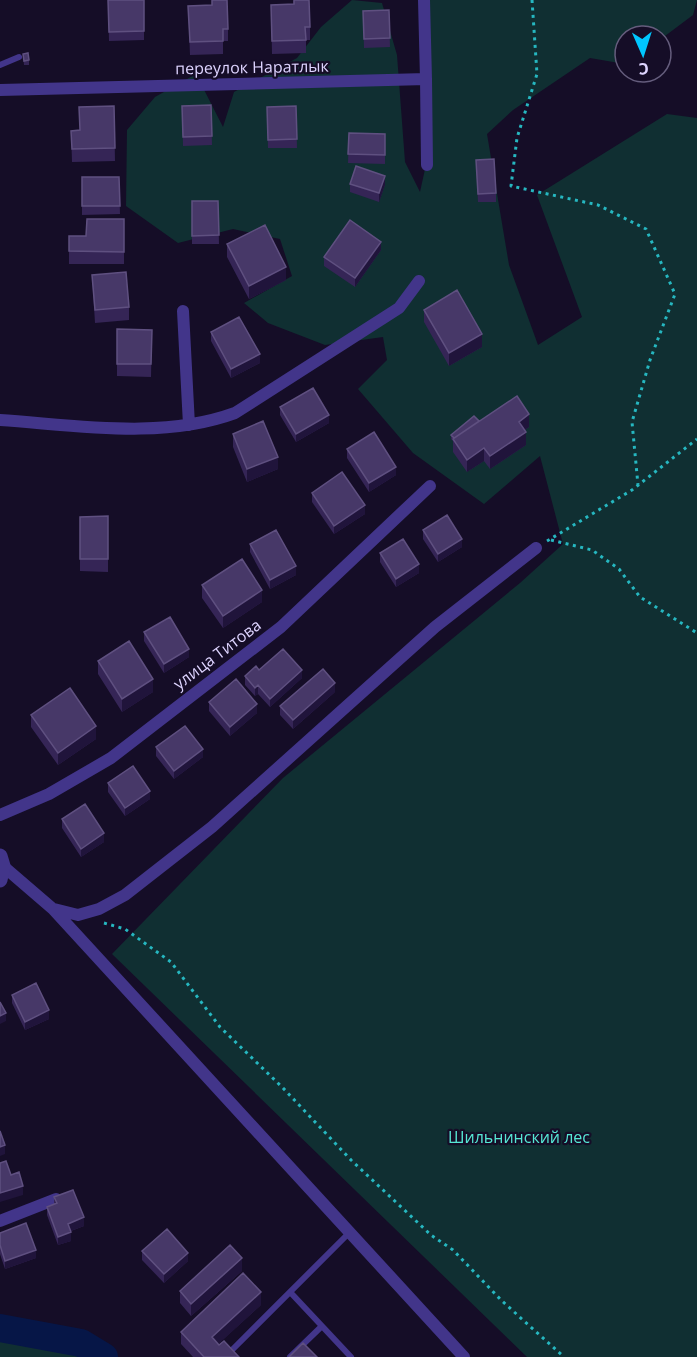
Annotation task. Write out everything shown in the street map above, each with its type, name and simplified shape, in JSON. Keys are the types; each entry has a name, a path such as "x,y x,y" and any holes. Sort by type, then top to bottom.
{"street":[{"path":"424,0 427,165"},
{"name":"переулок Наратлык","path":"0,90 426,79"},
{"path":"0,420 131,428 210,422 235,413 399,308 419,281"},
{"path":"183,311 189,425"},
{"name":"улица Титова","path":"0,815 49,794 111,758 281,627 430,486"},
{"path":"53,909 78,915 99,909 125,895 212,827 435,627 536,548"},
{"path":"1,867 53,909 299,1179 351,1231 464,1357"},
{"path":"0,1221 56,1199"}],"lane":[{"path":"0,66 19,57"},
{"path":"232,1350 351,1231"},
{"path":"291,1293 351,1357"},
{"path":"290,1357 322,1326"}],"path":[{"path":"532,0 537,74 517,138 511,186 598,205 646,229 675,294 650,360 632,422 638,485"},
{"path":"536,548 638,485 697,439"},
{"path":"550,540 592,550 619,569 640,597 697,633"},
{"path":"78,915 125,929 171,962 220,1028 283,1088 351,1160 431,1235 453,1251 502,1301 564,1357"}],"green space":[{"name":"Шильнинский лес","path":"352,0 382,3 397,55 405,162 420,192 427,160 424,0 697,0 693,15 673,30 673,24 613,24 613,62 590,58 513,110 487,134 509,265 538,345 582,317 537,195 667,114 697,118 697,1357 527,1357 112,954 283,778 520,583 563,544 540,456 484,504 413,453 358,389 387,360 383,337 325,345 268,323 244,303 292,276 280,239 233,229 178,243 126,206 127,130 155,97 196,74 223,127 234,92 297,58 321,27"},
{"path":"0,1328 81,1343 104,1357 0,1357"}],"building":[{"path":"108,0 144,0 144,31 109,32"},
{"path":"212,0 227,0 228,29 223,29 223,41 190,42 188,6 212,5"},
{"path":"294,0 309,0 310,27 305,27 306,40 272,41 271,5 294,4"},
{"path":"389,10 390,38 364,39 363,11"},
{"path":"28,53 29,60 24,61 23,54"},
{"path":"211,105 212,136 183,137 182,106"},
{"path":"114,106 115,148 72,149 71,131 80,130 79,107"},
{"path":"296,106 297,139 268,140 267,107"},
{"path":"349,133 385,134 385,155 348,154"},
{"path":"494,159 496,193 478,194 476,160"},
{"path":"356,166 385,176 379,193 350,184"},
{"path":"82,177 119,177 120,206 82,206"},
{"path":"192,201 218,201 219,235 192,236"},
{"path":"87,219 124,219 124,252 69,251 69,236 86,236"},
{"path":"350,220 381,242 355,278 324,257"},
{"path":"265,225 286,267 249,286 227,244"},
{"path":"126,272 129,307 95,310 92,275"},
{"path":"457,290 482,334 449,353 424,310"},
{"path":"239,317 260,354 231,369 211,332"},
{"path":"117,329 152,330 151,364 117,364"},
{"path":"313,388 329,415 296,434 280,407"},
{"path":"517,396 529,414 519,422 526,432 490,456 484,448 467,460 453,439"},
{"path":"474,416 479,421 454,438 451,435"},
{"path":"263,421 278,457 247,469 233,434"},
{"path":"374,432 396,467 369,483 347,449"},
{"path":"342,472 365,505 334,526 312,493"},
{"path":"447,515 462,539 438,554 423,530"},
{"path":"108,516 108,559 80,559 80,517"},
{"path":"276,530 296,566 270,580 250,544"},
{"path":"403,539 419,564 396,579 380,553"},
{"path":"242,559 262,590 223,616 202,585"},
{"path":"170,617 189,649 164,664 144,632"},
{"path":"129,641 153,679 122,699 98,661"},
{"path":"283,649 302,670 270,699 258,685 255,688 245,676 256,666 259,670"},
{"path":"323,669 335,683 293,720 280,706"},
{"path":"236,679 257,704 230,727 209,702"},
{"path":"70,688 96,726 58,753 31,715"},
{"path":"185,726 203,749 174,771 156,747"},
{"path":"133,766 150,791 125,808 108,783"},
{"path":"85,804 104,833 81,849 62,819"},
{"path":"36,983 49,1010 25,1022 12,995"},
{"path":"0,1002 6,1013 0,1016"},
{"path":"0,1131 5,1145 0,1147"},
{"path":"6,1161 11,1175 19,1172 23,1186 0,1193 0,1163"},
{"path":"73,1190 84,1217 68,1224 71,1232 58,1237 47,1207 57,1203 54,1197"},
{"path":"26,1223 36,1250 5,1261 0,1245 0,1233"},
{"path":"167,1229 188,1253 164,1274 142,1251"},
{"path":"230,1245 242,1258 191,1304 180,1291"},
{"path":"243,1273 261,1292 212,1337 219,1345 224,1341 239,1357 204,1357 181,1332"},
{"path":"303,1343 317,1357 289,1357"}],"waterway":[{"path":"0,1328 81,1343 104,1357"}]}
